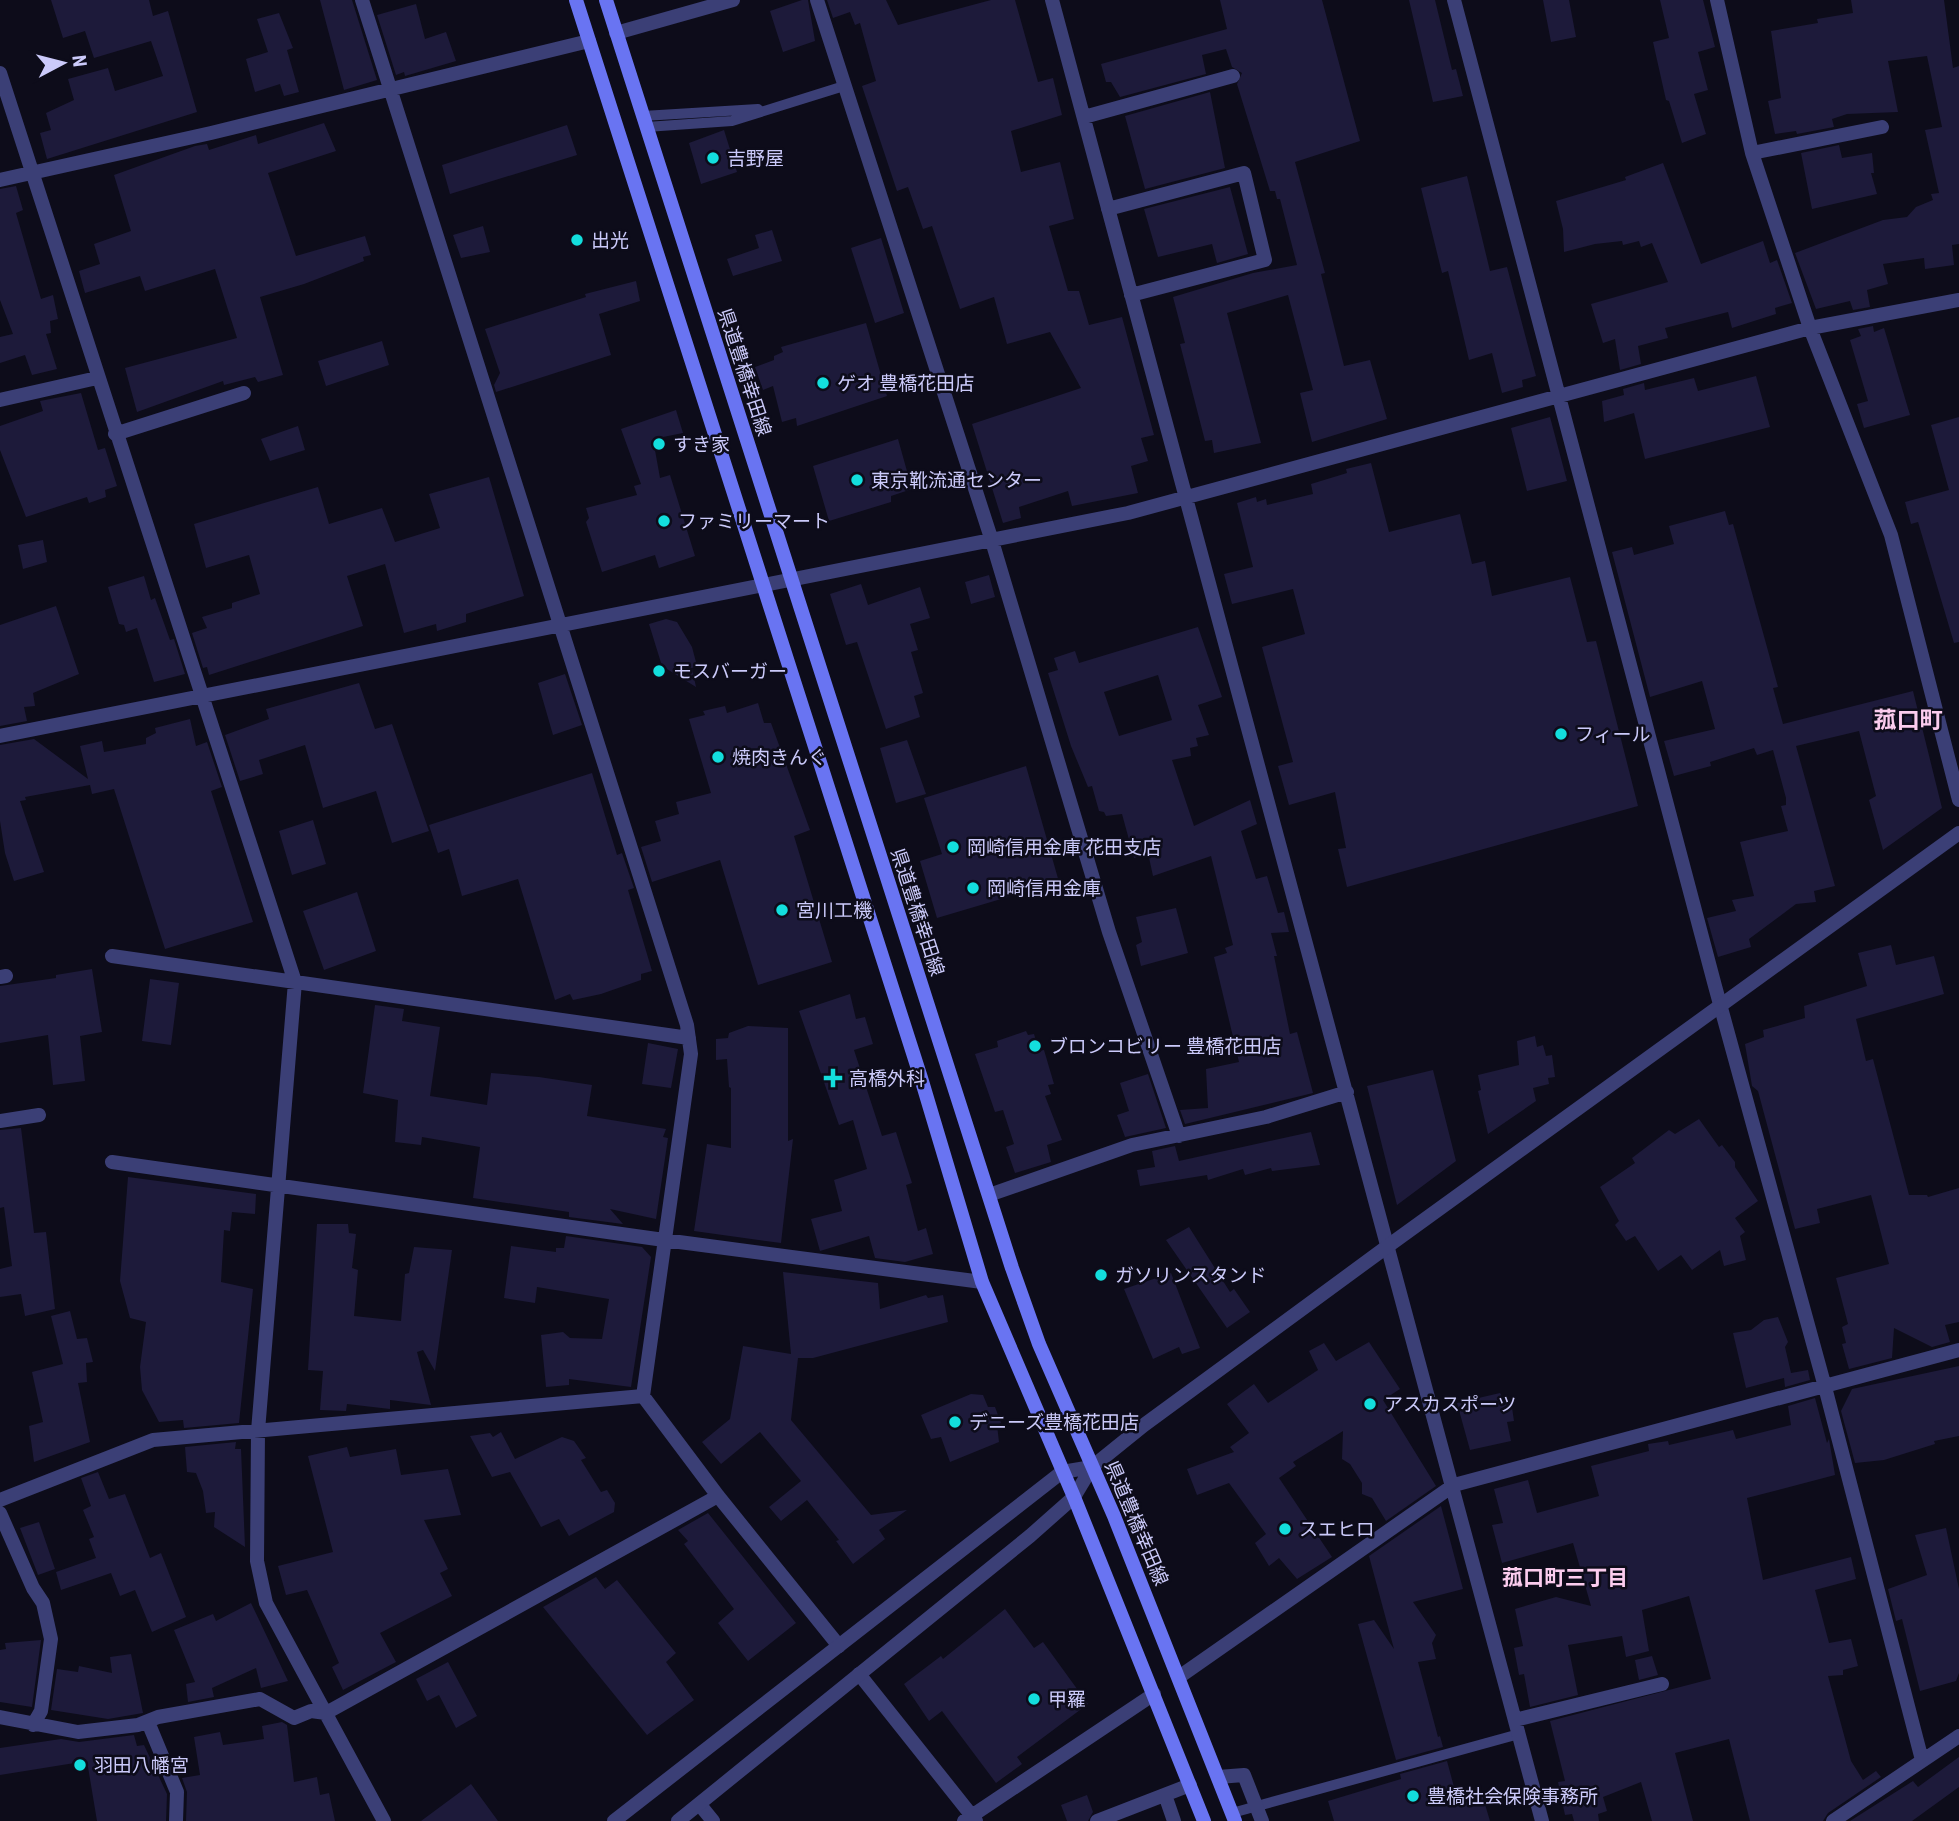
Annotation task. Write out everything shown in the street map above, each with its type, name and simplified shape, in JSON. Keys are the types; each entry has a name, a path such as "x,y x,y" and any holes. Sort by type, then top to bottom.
{"main road":[{"path":"576,0 921,1078 982,1282 1074,1497 1204,1821"},
{"name":"県道豊橋幸田線","path":"606,0 1039,1344 1180,1677 1233,1817"}],"street":[{"path":"362,0 561,623 689,1038 691,1054 643,1396 718,1496 839,1646"},
{"path":"616,33 733,0"},
{"path":"817,0 992,541 1109,932 1179,1136"},
{"path":"1052,0 1454,1485 1542,1821"},
{"path":"1454,0 1721,1007 1825,1387 1922,1760"},
{"path":"1717,0 1752,153 1810,328 1891,534 1959,800"},
{"path":"0,180 211,133 589,41"},
{"path":"0,73 295,982 258,1431 257,1561 266,1603 384,1821"},
{"path":"1084,117 1233,76"},
{"path":"1752,153 1882,127"},
{"path":"1108,209 1244,173 1265,260 1131,295"},
{"path":"0,736 763,583 1128,513 1558,394 1810,328 1959,300"},
{"path":"0,400 97,378"},
{"path":"115,434 244,393"},
{"path":"678,1821 1074,1497 1093,1467 1144,1425 1959,833"},
{"path":"112,956 689,1038"},
{"path":"989,1195 1132,1145 1266,1117 1347,1092"},
{"path":"0,1121 39,1115"},
{"path":"112,1161 664,1240 982,1282"},
{"path":"1180,1677 1454,1485 1959,1350"},
{"path":"0,1500 153,1440 643,1396"},
{"path":"614,1821 1062,1472 1093,1467"},
{"path":"0,1717 78,1732 260,1699 294,1718 311,1711 327,1713 718,1496"},
{"path":"0,1513 33,1588 43,1603 51,1639 41,1711 33,1725"},
{"path":"859,1674 971,1819 1154,1694"},
{"path":"1517,1727 1662,1684"},
{"path":"148,1721 177,1792 176,1821"},
{"path":"1833,1821 1959,1736"},
{"path":"1218,1777 1244,1775 1262,1821"},
{"path":"1097,1821 1190,1785"},
{"path":"1165,1795 1174,1821"},
{"path":"699,1805 713,1821"}],"lane":[{"path":"645,121 732,121 844,86"},
{"path":"645,121 775,108"},
{"path":"1233,1817 1256,1806 1517,1727"}],"building":[{"path":"51,0 149,0 153,16 168,11 197,112 47,159 40,133 51,130 46,113 74,100 68,79 108,68 115,91 163,76 151,41 94,58 85,31 63,38"},
{"path":"320,0 352,0 377,80 344,90"},
{"path":"808,0 815,41 783,52 770,11"},
{"path":"827,0 886,0 898,25 991,0 1015,0 1038,82 1053,78 1062,115 1011,131 1021,172 1060,162 1074,219 1049,226 1068,291 1079,291 1089,325 1122,317 1154,435 1141,438 1148,461 1131,466 1138,493 1072,506 1068,491 1019,507 1021,518 1003,523 972,424 1081,388 1050,332 1007,344 994,297 960,309 932,226 923,229 908,187 897,191 862,86 876,81 860,23 855,25 850,12 833,18"},
{"path":"1220,0 1322,0 1360,141 1295,162 1325,273 1321,274 1344,366 1370,360 1387,419 1312,442 1300,393 1313,390 1288,295 1227,313 1261,443 1214,453 1212,440 1205,441 1180,344 1185,343 1173,297 1253,273 1297,265 1280,199 1277,199 1275,191 1270,191 1237,84 1242,73 1232,67 1226,49 1202,55 1206,74 1120,97 1111,82 1106,82 1101,64 1227,29"},
{"path":"1409,0 1435,0 1452,70 1456,69 1463,96 1433,102"},
{"path":"1543,0 1569,0 1576,37 1551,42"},
{"path":"1660,0 1703,0 1715,47 1698,52 1708,90 1694,94 1706,134 1682,143 1669,101 1666,100 1653,42 1669,38"},
{"path":"1851,0 1944,0 1953,68 1959,66 1959,244 1952,245 1954,265 1925,269 1924,258 1883,264 1888,284 1867,290 1870,307 1853,310 1850,301 1816,309 1795,253 1883,220 1907,217 1916,207 1933,200 1931,194 1939,193 1925,130 1942,127 1927,56 1888,61 1898,112 1847,114 1832,119 1834,127 1797,134 1796,131 1775,134 1768,101 1781,98 1771,31 1818,23 1817,19 1853,13"},
{"path":"416,4 425,39 446,32 456,61 405,76 404,72 396,75 377,15"},
{"path":"279,13 293,48 287,50 299,92 284,96 280,84 255,92 246,59 268,52 257,19"},
{"path":"1210,92 1225,168 1145,189 1125,116"},
{"path":"324,123 336,151 268,173 296,256 365,236 371,255 363,257 364,261 304,284 260,297 283,375 258,382 255,377 224,385 223,381 137,412 125,368 237,338 215,269 145,291 140,276 85,293 79,271 100,264 94,244 131,231 114,175 195,146 207,144 209,150 256,135 258,144"},
{"path":"567,125 577,155 450,194 442,165"},
{"name":"吉野屋","path":"724,130 737,172 701,184 689,143"},
{"path":"1839,145 1842,158 1872,153 1874,173 1871,173 1877,194 1812,209 1801,153"},
{"path":"1663,163 1701,264 1763,241 1770,263 1777,260 1792,303 1775,308 1776,314 1732,328 1728,312 1665,328 1668,338 1638,346 1641,364 1620,370 1615,339 1603,343 1591,304 1668,282 1652,243 1641,247 1639,241 1623,245 1622,241 1564,252 1563,229 1556,201 1626,180 1625,177"},
{"path":"1467,176 1490,271 1507,267 1536,376 1522,380 1523,387 1502,393 1492,353 1469,360 1448,271 1442,273 1421,188"},
{"path":"16,186 23,210 16,213 41,299 53,295 58,319 50,321 51,333 46,334 57,369 32,375 25,355 0,363 0,337 13,334 0,300 0,189"},
{"path":"1230,187 1248,254 1217,263 1212,244 1158,257 1144,209"},
{"path":"483,226 490,252 461,258 453,235"},
{"path":"772,230 782,261 733,276 727,259 759,248 755,235"},
{"path":"881,238 904,313 875,323 851,248"},
{"path":"636,281 640,301 599,314 611,355 496,392 494,385 500,373 485,329 586,297 585,294"},
{"path":"866,323 887,396 797,426 796,418 782,422 773,386 763,390 755,367 774,360 774,356 783,352 781,347"},
{"path":"1873,326 1874,332 1884,328 1910,415 1864,428 1857,404 1868,401 1850,340 1861,336 1858,329"},
{"path":"382,341 389,365 326,386 318,361"},
{"path":"1756,376 1770,427 1645,459 1634,413 1604,422 1602,401 1624,395 1623,389 1644,383 1645,390 1694,378 1698,391"},
{"path":"81,393 98,450 105,448 117,486 105,490 106,497 89,503 87,497 26,517 0,450 0,426 43,411 40,401"},
{"path":"676,410 683,433 653,439 660,478 670,475 695,556 659,568 655,555 602,572 586,522 589,518 586,508 637,495 634,486 641,484 621,429"},
{"path":"1550,417 1567,481 1527,491 1511,428"},
{"path":"1959,417 1959,642 1954,643 1918,522 1911,524 1905,502 1949,490 1931,425"},
{"path":"298,426 305,450 270,461 261,439"},
{"path":"898,439 912,489 891,496 891,502 829,521 813,466"},
{"path":"1371,463 1389,532 1460,514 1472,564 1485,561 1492,596 1570,577 1587,642 1596,641 1638,806 1347,887 1338,849 1346,848 1335,792 1289,805 1278,766 1293,762 1262,647 1305,634 1293,589 1232,604 1224,574 1253,567 1237,503 1256,497 1257,502 1266,499 1267,505 1313,494 1311,484 1347,473 1346,469"},
{"path":"489,477 524,596 466,614 466,622 437,631 436,624 404,633 385,564 347,576 363,626 209,675 207,667 203,668 192,633 207,628 202,617 232,608 232,603 260,594 249,555 206,568 194,524 318,487 329,524 382,508 395,542 440,528 429,494"},
{"path":"1725,511 1729,525 1733,524 1778,687 1773,688 1783,724 1913,691 1942,808 1883,850 1869,800 1876,796 1859,731 1796,746 1835,886 1814,891 1816,902 1796,904 1749,939 1751,947 1718,957 1707,918 1736,911 1732,900 1754,896 1740,842 1788,831 1781,806 1786,805 1786,798 1773,750 1757,755 1754,748 1710,762 1711,766 1674,776 1664,741 1715,729 1702,681 1650,697 1612,552 1632,547 1634,555 1674,544 1669,526"},
{"path":"43,540 47,562 23,569 18,545"},
{"path":"989,575 995,597 971,604 965,582"},
{"path":"144,576 151,600 155,598 170,640 174,639 185,674 154,682 137,628 126,632 124,625 119,624 108,587"},
{"path":"861,584 868,605 920,587 930,618 910,624 918,650 911,652 923,693 914,696 920,717 886,729 857,642 846,645 830,594"},
{"path":"56,606 79,674 33,693 35,706 24,707 27,721 0,726 0,625"},
{"path":"666,619 677,622 692,647 697,666 692,668 696,687 662,666 649,624"},
{"path":"1198,627 1222,697 1198,705 1209,735 1196,738 1198,746 1190,748 1191,756 1172,760 1194,826 1250,800 1257,824 1241,831 1256,879 1267,876 1278,913 1284,912 1289,932 1271,933 1277,956 1274,956 1290,1034 1297,1032 1313,1093 1185,1124 1180,1110 1208,1108 1206,1069 1239,1062 1214,957 1227,953 1225,948 1233,945 1211,856 1153,876 1148,853 1134,858 1122,814 1106,816 1099,811 1092,786 1088,787 1071,746 1048,673 1058,670 1054,658 1075,651 1079,663","holes":["1158,675 1172,720 1119,736 1104,692"]},
{"path":"565,674 582,725 553,735 538,683"},
{"path":"359,683 375,729 392,724 429,831 392,843 376,791 323,808 305,745 259,760 263,774 240,781 225,735 269,719 266,709"},
{"path":"758,703 764,723 771,723 810,830 794,836 832,962 758,985 720,860 652,882 641,847 661,841 655,821 679,814 676,802 711,793 689,719 705,715 703,711 725,706 727,713"},
{"path":"190,719 196,746 207,742 222,787 211,791 253,922 165,949 114,789 92,794 90,785 25,797 26,800 20,801 44,872 14,881 5,853 0,821 0,745 34,739 88,779 80,746 102,741 104,752 146,744 146,738 156,733 155,728"},
{"path":"907,740 926,794 896,803 880,748"},
{"path":"1026,766 1059,882 937,918 920,861 942,854 924,798"},
{"path":"592,773 617,855 622,853 634,888 628,890 652,971 641,974 641,980 601,994 573,1000 570,994 555,1000 518,879 462,896 449,849 438,853 429,825"},
{"path":"313,820 326,864 292,875 279,831"},
{"path":"357,892 376,951 324,970 303,911"},
{"path":"1176,908 1188,953 1141,966 1136,945 1142,942 1136,917"},
{"path":"1891,945 1896,965 1934,956 1944,994 1856,1019 1866,1061 1873,1059 1909,1195 1928,1197 1959,1188 1959,1322 1945,1325 1950,1342 1932,1347 1894,1328 1892,1358 1849,1369 1842,1344 1846,1343 1842,1327 1848,1324 1836,1278 1889,1264 1871,1195 1817,1209 1820,1223 1795,1229 1758,1091 1752,1086 1745,1044 1764,1037 1763,1030 1805,1018 1804,1006 1867,986 1858,953"},
{"path":"92,969 102,1032 80,1036 85,1081 53,1085 48,1035 0,1043 0,986 56,978 56,975"},
{"path":"150,979 179,983 171,1045 142,1041"},
{"path":"850,994 856,1019 865,1017 873,1044 854,1050 882,1136 896,1132 912,1183 906,1185 918,1231 926,1228 933,1254 905,1262 875,1258 869,1236 820,1251 811,1219 842,1211 834,1180 867,1169 853,1120 839,1125 799,1011"},
{"path":"375,1005 404,1009 402,1021 440,1027 430,1096 487,1105 491,1073 539,1077 592,1085 587,1116 666,1129 663,1137 668,1138 656,1219 610,1209 623,1224 569,1217 569,1212 473,1198 480,1147 422,1137 421,1145 395,1142 398,1100 363,1093"},
{"path":"748,1026 788,1028 788,1141 793,1139 781,1243 694,1231 707,1144 731,1148 731,1088 727,1059 716,1060 716,1039 728,1038 729,1033"},
{"path":"1026,1031 1028,1035 1034,1034 1039,1051 1044,1050 1054,1084 1048,1085 1051,1094 1045,1096 1062,1140 1047,1145 1051,1162 1015,1173 1006,1147 1014,1144 1003,1110 995,1112 975,1054 998,1047 997,1041"},
{"path":"1535,1036 1537,1047 1543,1045 1546,1056 1552,1055 1555,1077 1548,1078 1549,1084 1533,1088 1536,1101 1488,1134 1478,1091 1481,1090 1478,1075 1519,1065 1517,1041"},
{"path":"648,1043 678,1049 671,1088 642,1084"},
{"path":"1433,1070 1456,1161 1397,1205 1367,1086"},
{"path":"1148,1074 1166,1128 1125,1137 1117,1115 1129,1111 1120,1083"},
{"path":"1699,1119 1719,1147 1722,1145 1735,1162 1735,1167 1758,1201 1735,1218 1745,1232 1740,1236 1746,1260 1724,1266 1720,1250 1692,1270 1681,1255 1658,1271 1635,1236 1626,1241 1615,1225 1619,1221 1600,1187 1635,1163 1632,1158 1669,1130 1675,1134"},
{"path":"21,1128 34,1233 46,1232 55,1309 25,1316 21,1294 0,1297 0,1269 12,1266 4,1207 0,1208 0,1130"},
{"path":"1311,1132 1320,1165 1272,1171 1271,1168 1245,1175 1243,1169 1208,1180 1207,1175 1140,1186 1137,1170 1155,1167 1152,1151 1175,1146 1179,1161"},
{"path":"128,1177 256,1194 255,1214 232,1212 230,1231 224,1230 221,1282 253,1289 239,1423 184,1428 183,1420 159,1422 142,1390 140,1367 146,1322 130,1318 120,1281"},
{"path":"317,1224 348,1224 349,1233 356,1234 352,1268 358,1270 354,1316 401,1321 405,1274 409,1273 414,1247 452,1250 435,1371 423,1350 417,1352 431,1405 390,1400 390,1409 347,1404 346,1411 320,1410 323,1371 308,1370"},
{"path":"1189,1227 1230,1292 1234,1289 1250,1312 1227,1328 1166,1240"},
{"path":"566,1236 642,1247 651,1257 631,1387 569,1379 569,1385 546,1387 541,1335 563,1332 570,1338 602,1339 609,1299 537,1287 535,1303 504,1298 511,1246 556,1252 556,1248 564,1248"},
{"path":"783,1272 878,1283 880,1309 926,1295 928,1298 943,1295 948,1322 813,1358 798,1358 791,1420 871,1515 907,1510 879,1530 885,1539 853,1564 836,1541 839,1540 807,1500 781,1521 769,1507 801,1481 760,1432 721,1464 702,1442 730,1419 743,1346 791,1354"},
{"path":"1171,1273 1200,1348 1182,1354 1179,1347 1153,1359 1124,1289"},
{"path":"70,1311 77,1339 87,1338 93,1362 86,1363 87,1382 78,1383 90,1442 34,1462 29,1426 43,1422 32,1372 63,1364 51,1316"},
{"path":"1778,1317 1788,1342 1785,1347 1791,1373 1808,1370 1810,1380 1785,1387 1784,1378 1746,1388 1733,1333 1751,1330 1764,1320"},
{"path":"1369,1342 1400,1389 1383,1400 1436,1486 1386,1521 1372,1498 1362,1494 1362,1483 1350,1464 1342,1459 1343,1431 1293,1462 1296,1466 1279,1478 1332,1557 1297,1579 1279,1558 1269,1566 1255,1543 1266,1534 1229,1483 1197,1495 1187,1469 1234,1452 1230,1447 1249,1433 1227,1404 1254,1384 1268,1403 1318,1370 1309,1351 1324,1343 1336,1361"},
{"path":"1959,1366 1959,1436 1934,1441 1935,1444 1884,1460 1855,1463 1841,1411 1852,1389"},
{"path":"1500,1393 1505,1402 1511,1401 1514,1421 1507,1422 1511,1441 1470,1450 1457,1403"},
{"path":"971,1394 983,1395 988,1407 995,1407 1001,1423 997,1425 999,1442 950,1462 941,1437 931,1439 921,1415"},
{"path":"1815,1398 1827,1443 1829,1439 1835,1475 1747,1498 1763,1580 1851,1557 1856,1579 1815,1590 1829,1643 1851,1639 1858,1666 1843,1670 1843,1675 1828,1676 1851,1761 1863,1780 1876,1771 1881,1777 1828,1813 1823,1821 1750,1821 1729,1739 1675,1753 1693,1821 1652,1821 1641,1782 1603,1797 1607,1811 1598,1814 1599,1821 1574,1821 1572,1814 1565,1815 1558,1782 1565,1781 1550,1721 1711,1679 1689,1596 1642,1610 1649,1651 1626,1657 1622,1636 1568,1645 1578,1695 1530,1707 1524,1674 1519,1675 1514,1648 1523,1646 1515,1609 1556,1597 1591,1606 1573,1543 1502,1563 1492,1525 1503,1523 1494,1489 1528,1480 1537,1513 1599,1496 1591,1466 1649,1451 1648,1444 1668,1441 1669,1445 1733,1430 1736,1439 1791,1425 1788,1406"},
{"path":"501,1432 515,1459 562,1437 574,1441 586,1458 581,1460 601,1492 607,1490 615,1503 614,1512 569,1536 559,1519 541,1527 510,1472 492,1477 470,1436 490,1433 493,1437"},
{"path":"236,1442 235,1449 241,1449 245,1547 214,1527 215,1512 206,1513 203,1491 196,1473 187,1472 185,1447"},
{"path":"347,1447 350,1457 396,1449 401,1475 448,1469 461,1515 424,1520 448,1569 440,1573 452,1596 380,1633 396,1662 343,1690 332,1667 339,1663 307,1590 286,1595 278,1566 333,1552 308,1456"},
{"path":"98,1472 109,1499 125,1494 150,1558 161,1553 186,1617 152,1632 135,1590 120,1596 111,1573 61,1590 56,1572 96,1558 89,1539 94,1537 83,1510 91,1506 81,1478"},
{"path":"1441,1506 1463,1589 1413,1602 1436,1635 1432,1643 1436,1659 1418,1662 1443,1747 1396,1760 1358,1624 1374,1620 1394,1649 1369,1556"},
{"path":"708,1513 796,1623 748,1661 718,1623 734,1609 684,1544 688,1541 678,1530"},
{"path":"39,1522 55,1569 38,1575 20,1528"},
{"path":"1946,1528 1959,1589 1959,1673 1956,1681 1920,1691 1902,1619 1896,1621 1888,1589 1927,1575 1915,1535"},
{"path":"596,1577 605,1589 617,1580 676,1653 666,1662 694,1700 647,1735 543,1607"},
{"path":"251,1603 288,1681 261,1688 256,1668 212,1688 214,1697 188,1702 186,1684 195,1682 174,1630 213,1614 216,1621"},
{"path":"1005,1609 1034,1648 1043,1642 1088,1704 1017,1757 1022,1764 996,1783 942,1711 929,1721 904,1684 941,1656 943,1659"},
{"path":"41,1640 32,1707 0,1702 0,1650 6,1649 5,1643"},
{"path":"131,1654 143,1713 108,1719 51,1710 57,1669 78,1672 79,1666 112,1673 110,1657"},
{"path":"1652,1656 1658,1675 1639,1680 1635,1660"},
{"path":"448,1662 477,1716 456,1728 439,1695 427,1701 416,1679"},
{"path":"282,1722 287,1725 294,1782 317,1777 320,1795 329,1793 335,1821 186,1821 187,1792 182,1778 200,1775 194,1737 220,1732 223,1745 264,1739 262,1726"},
{"path":"134,1735 137,1746 144,1745 167,1794 166,1821 97,1821 87,1761 0,1775 0,1748 61,1739 79,1742"},
{"path":"1959,1757 1959,1787 1912,1821 1850,1821 1913,1781 1918,1787"},
{"path":"1447,1761 1457,1798 1481,1791 1490,1821 1334,1821 1328,1801 1401,1779 1400,1774"},
{"path":"471,1784 498,1821 421,1821"},
{"path":"1087,1795 1093,1812 1088,1821 1067,1821 1061,1805"}],"place":[{"name":"吉野屋","path":"713,158"},
{"name":"出光","path":"577,240"},
{"name":"ゲオ 豊橋花田店","path":"823,383"},
{"name":"すき家","path":"659,444"},
{"name":"東京靴流通センター","path":"857,480"},
{"name":"ファミリーマート","path":"664,521"},
{"name":"モスバーガー","path":"659,671"},
{"name":"フィール","path":"1561,734"},
{"name":"焼肉きんぐ","path":"718,757"},
{"name":"岡崎信用金庫 花田支店","path":"953,847"},
{"name":"岡崎信用金庫","path":"973,888"},
{"name":"宮川工機","path":"782,910"},
{"name":"ブロンコビリー 豊橋花田店","path":"1035,1046"},
{"name":"高橋外科","path":"833,1078"},
{"name":"ガソリンスタンド","path":"1101,1275"},
{"name":"アスカスポーツ","path":"1370,1404"},
{"name":"デニーズ豊橋花田店","path":"955,1422"},
{"name":"スエヒロ","path":"1285,1529"},
{"name":"甲羅","path":"1034,1699"},
{"name":"羽田八幡宮","path":"80,1765"},
{"name":"豊橋社会保険事務所","path":"1413,1796"}],"district":[{"name":"菰口町","path":"1908,720"},
{"name":"菰口町三丁目","path":"1565,1578"}]}
